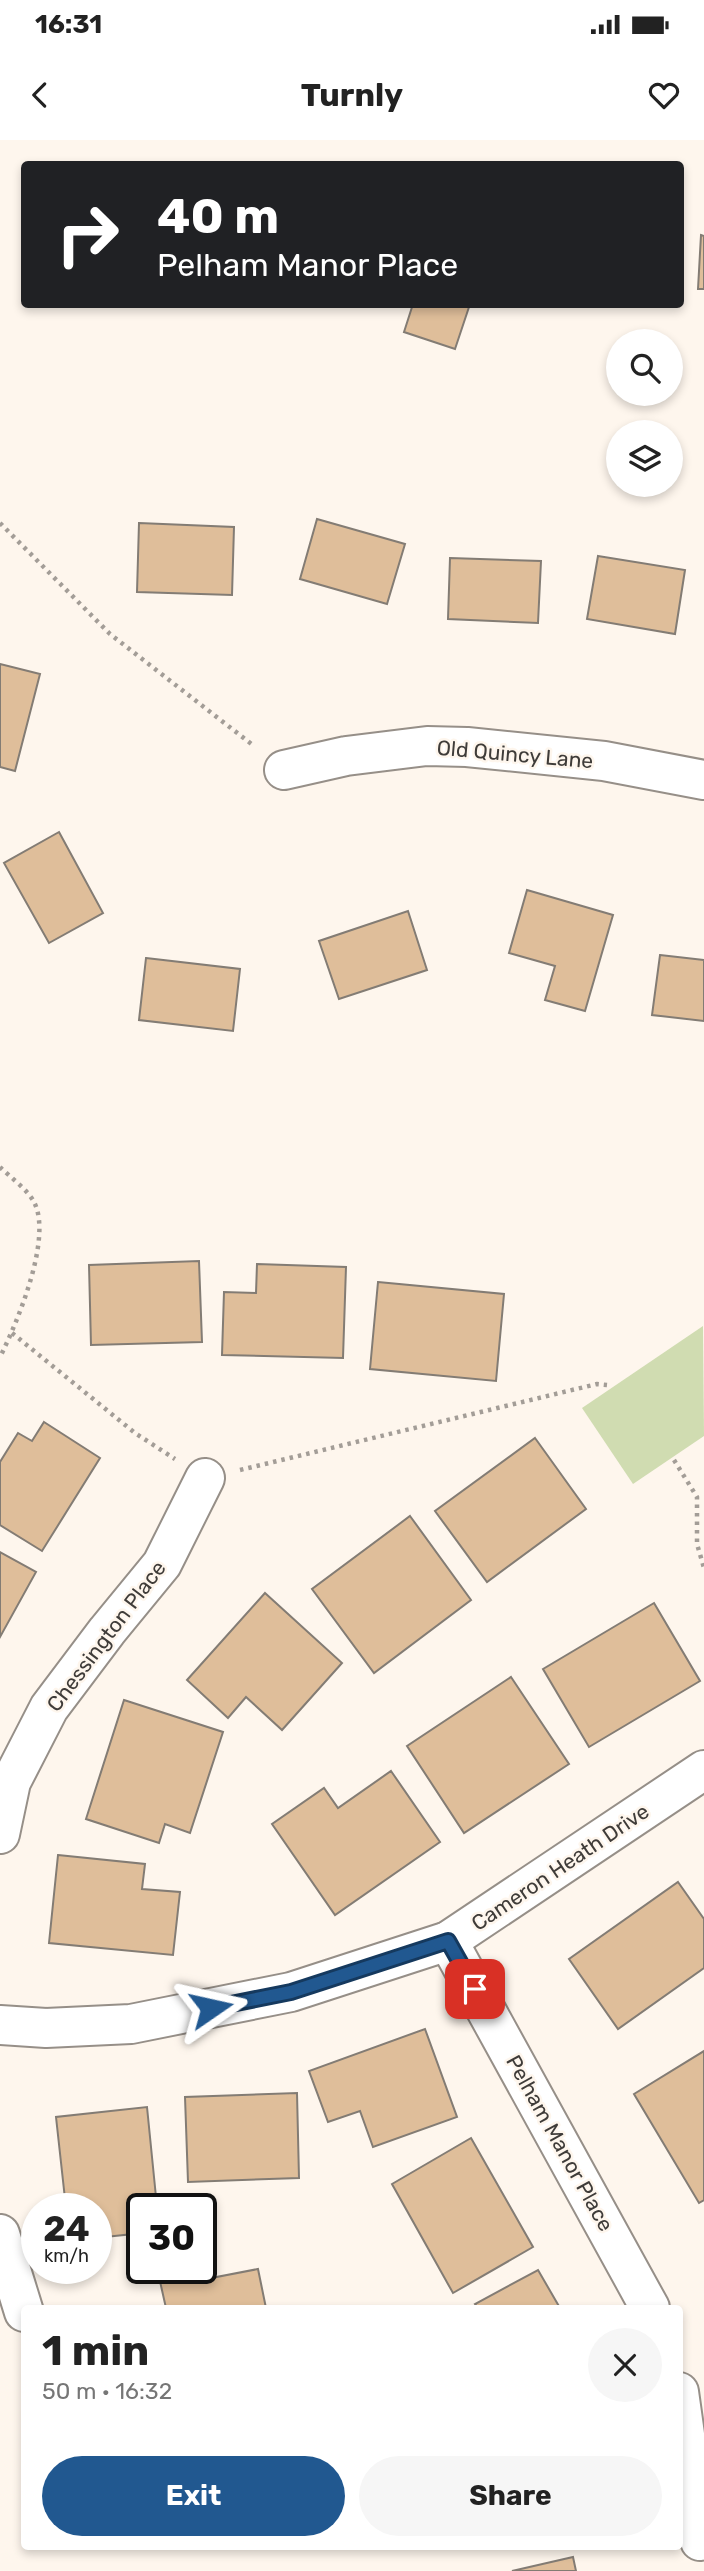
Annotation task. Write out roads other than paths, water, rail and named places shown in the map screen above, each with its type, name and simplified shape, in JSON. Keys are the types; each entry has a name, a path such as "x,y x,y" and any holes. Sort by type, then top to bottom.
{"street":[{"name":"Old Quincy Lane","path":"284,770 346,755 427,746 467,747 604,761 704,780"},
{"name":"Chessington Place","path":"0,1834 11,1782 49,1708 162,1564 205,1478"},
{"name":"Cameron Heath Drive","path":"0,2025 46,2028 131,2024 291,1992 448,1941 704,1770"},
{"name":"Pelham Manor Place","path":"448,1941 648,2305"},
{"path":"0,2234 22,2305"},
{"path":"683,2420 700,2541"}]}
